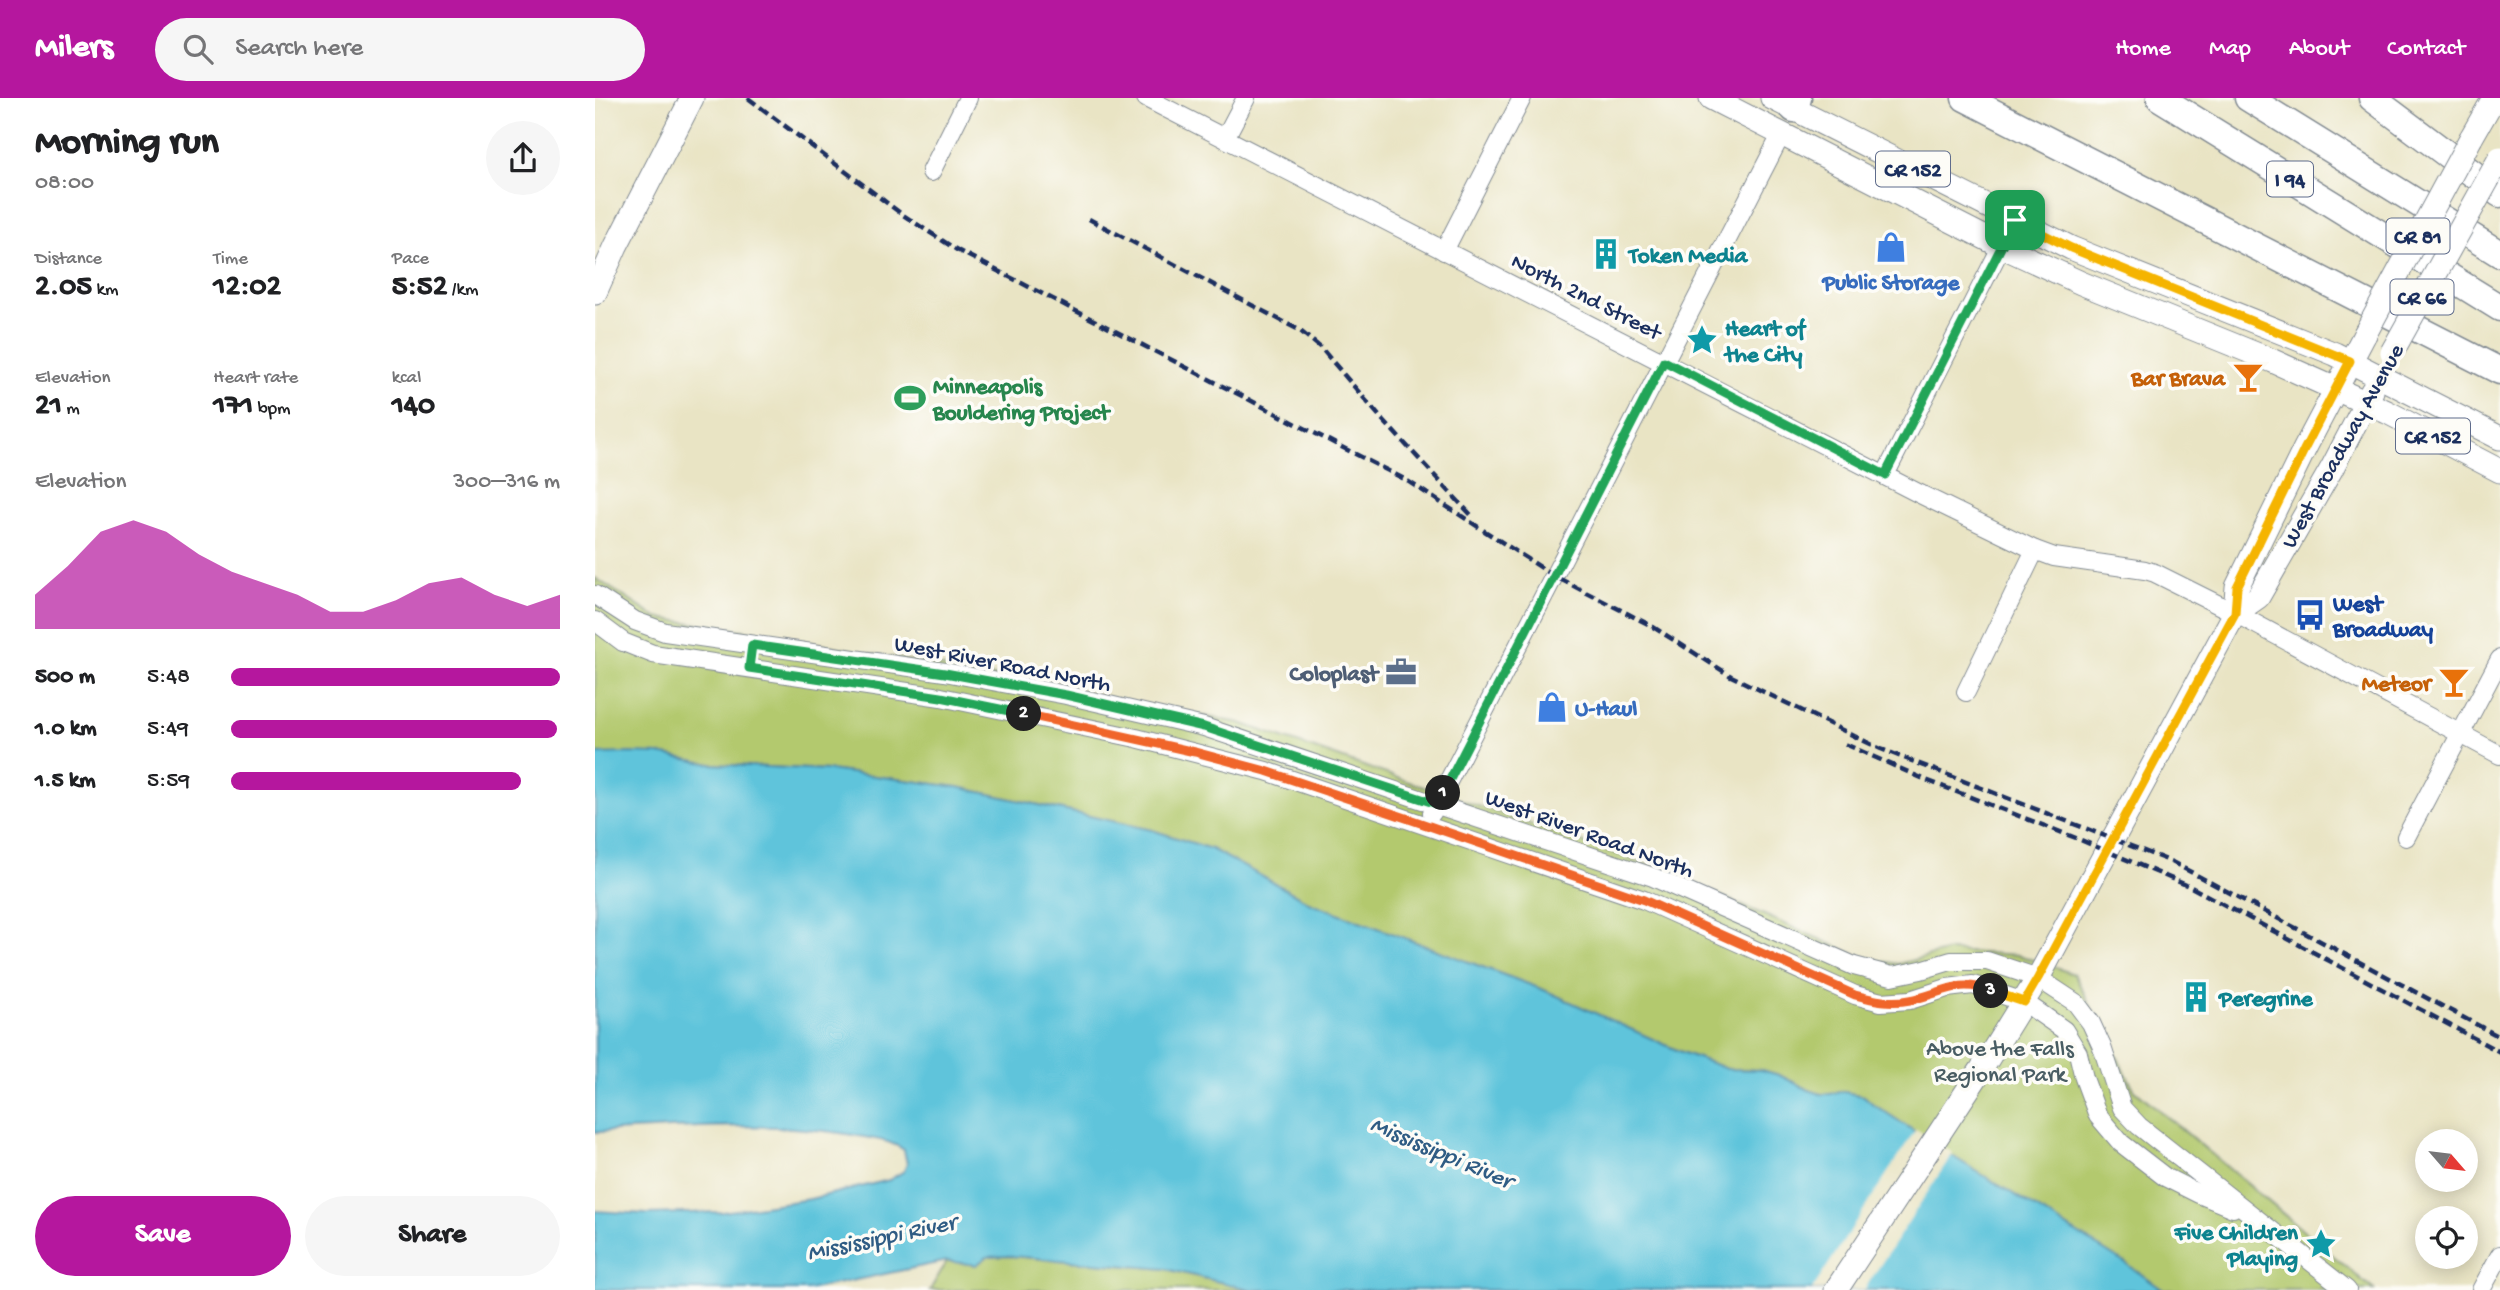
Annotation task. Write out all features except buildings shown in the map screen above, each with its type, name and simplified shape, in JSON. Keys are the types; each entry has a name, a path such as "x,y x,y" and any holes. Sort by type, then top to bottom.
{"highway":[{"path":"1965,98 2500,371"},
{"name":"I 94","path":"2160,98 2500,308"},
{"name":"I 94","path":"2248,98 2500,254"},
{"path":"2372,98 2500,194"}],"main road":[{"path":"595,293 616,246 692,98"},
{"name":"CR 152","path":"1711,98 1786,110 2342,376 2500,438"},
{"name":"West Broadway Avenue","path":"1836,1290 1981,1070 2038,978 2235,613 2237,587 2342,376 2494,98"},
{"name":"CR 152","path":"1786,110 2001,246 2081,283 2273,361 2342,376 2373,389 2500,471"},
{"name":"West Broadway Avenue","path":"2235,613 2258,597 2332,468 2392,352 2500,158"}],"street":[{"path":"930,172 968,98"},
{"name":"North 2nd Street","path":"1146,98 2035,550 2054,557 2145,570 2235,613 2500,755"},
{"path":"1225,138 1246,98"},
{"path":"1444,251 1522,98"},
{"path":"1426,825 1664,361 1786,110"},
{"path":"1885,475 2015,220"},
{"path":"1966,692 2035,550"},
{"name":"West River Road North","path":"595,595 635,621 665,632 945,673 1066,695 1204,727 1653,877 1854,966 1892,976 1951,961 1987,961 2038,978 2076,1003 2091,1023 2102,1047 2122,1108 2139,1126 2347,1290"},
{"name":"West River Road North","path":"595,621 622,642 653,654 941,697 1061,721 1266,771 1644,900 1855,995 1881,1002 1910,1000 1947,988 1973,985 2024,1002 2064,1030 2078,1053 2098,1116 2121,1143 2180,1186 2255,1216"},
{"path":"749,668 752,645"},
{"path":"2406,836 2500,659"},
{"path":"941,697 945,673"},
{"path":"2481,1290 2500,1255"}],"green space":[{"name":"Above the Falls Regional Park","path":"595,578 657,618 756,632 1240,723 1656,868 1863,958 1898,964 1949,951 2019,955 2074,974 2134,1089 2374,1290 2163,1290 2131,1267 1960,1161 1864,1096 1839,1091 1821,1094 1762,1070 1727,1069 1679,1051 1544,990 1311,903 1211,849 1152,830 958,787 829,770 711,764 659,754 595,754"},
{"path":"1010,1256 1166,1269 1253,1290 930,1290 947,1261 976,1265 987,1257"}],"water":[{"name":"Mississippi River","path":"595,754 659,754 711,764 829,770 958,787 1152,830 1211,849 1311,903 1544,990 1679,1051 1727,1069 1762,1070 1779,1075 1821,1094 1839,1091 1864,1096 1960,1161 2131,1267 2163,1290 1253,1290 1166,1269 1010,1256 987,1257 976,1265 947,1261 808,1290 595,1290 595,1211 647,1214 723,1212 810,1199 889,1180 904,1171 907,1164 904,1150 880,1140 797,1128 730,1126 595,1132"}],"pier":[{"path":"1916,1129 1953,1153 1864,1290 1812,1290"}],"railway":[{"path":"748,98 903,215 957,250 1406,480 1554,576 1650,625 1731,676 1881,749 2172,862 2500,1037"},
{"path":"1089,219 1299,330 1321,348 1381,418 1473,517"},
{"path":"1845,744 1926,780 2076,838 2191,887 2500,1052"}],"place":[{"name":"Public Storage","path":"1891,247"},
{"name":"Token Media","path":"1606,254"},
{"name":"Heart of the City","path":"1702,340"},
{"name":"Bar Brava","path":"2248,377"},
{"name":"Minneapolis Bouldering Project","path":"910,398"},
{"name":"West Broadway","path":"2310,615"},
{"name":"Coloplast","path":"1401,672"},
{"name":"Meteor","path":"2454,682"},
{"name":"U-Haul","path":"1552,707"},
{"name":"Peregrine","path":"2196,997"},
{"name":"Five Children Playing","path":"2321,1244"}],"route":[{"path":"2015,220 2071,248 2350,361 2237,587 2235,613 2024,1002 1973,985 1947,988 1910,1000 1881,1002 1855,995 1644,900 1266,771 1061,721 941,697 749,668 752,645 945,673 1066,695 1204,727 1437,804 1664,361 1885,475 2015,220"}]}
